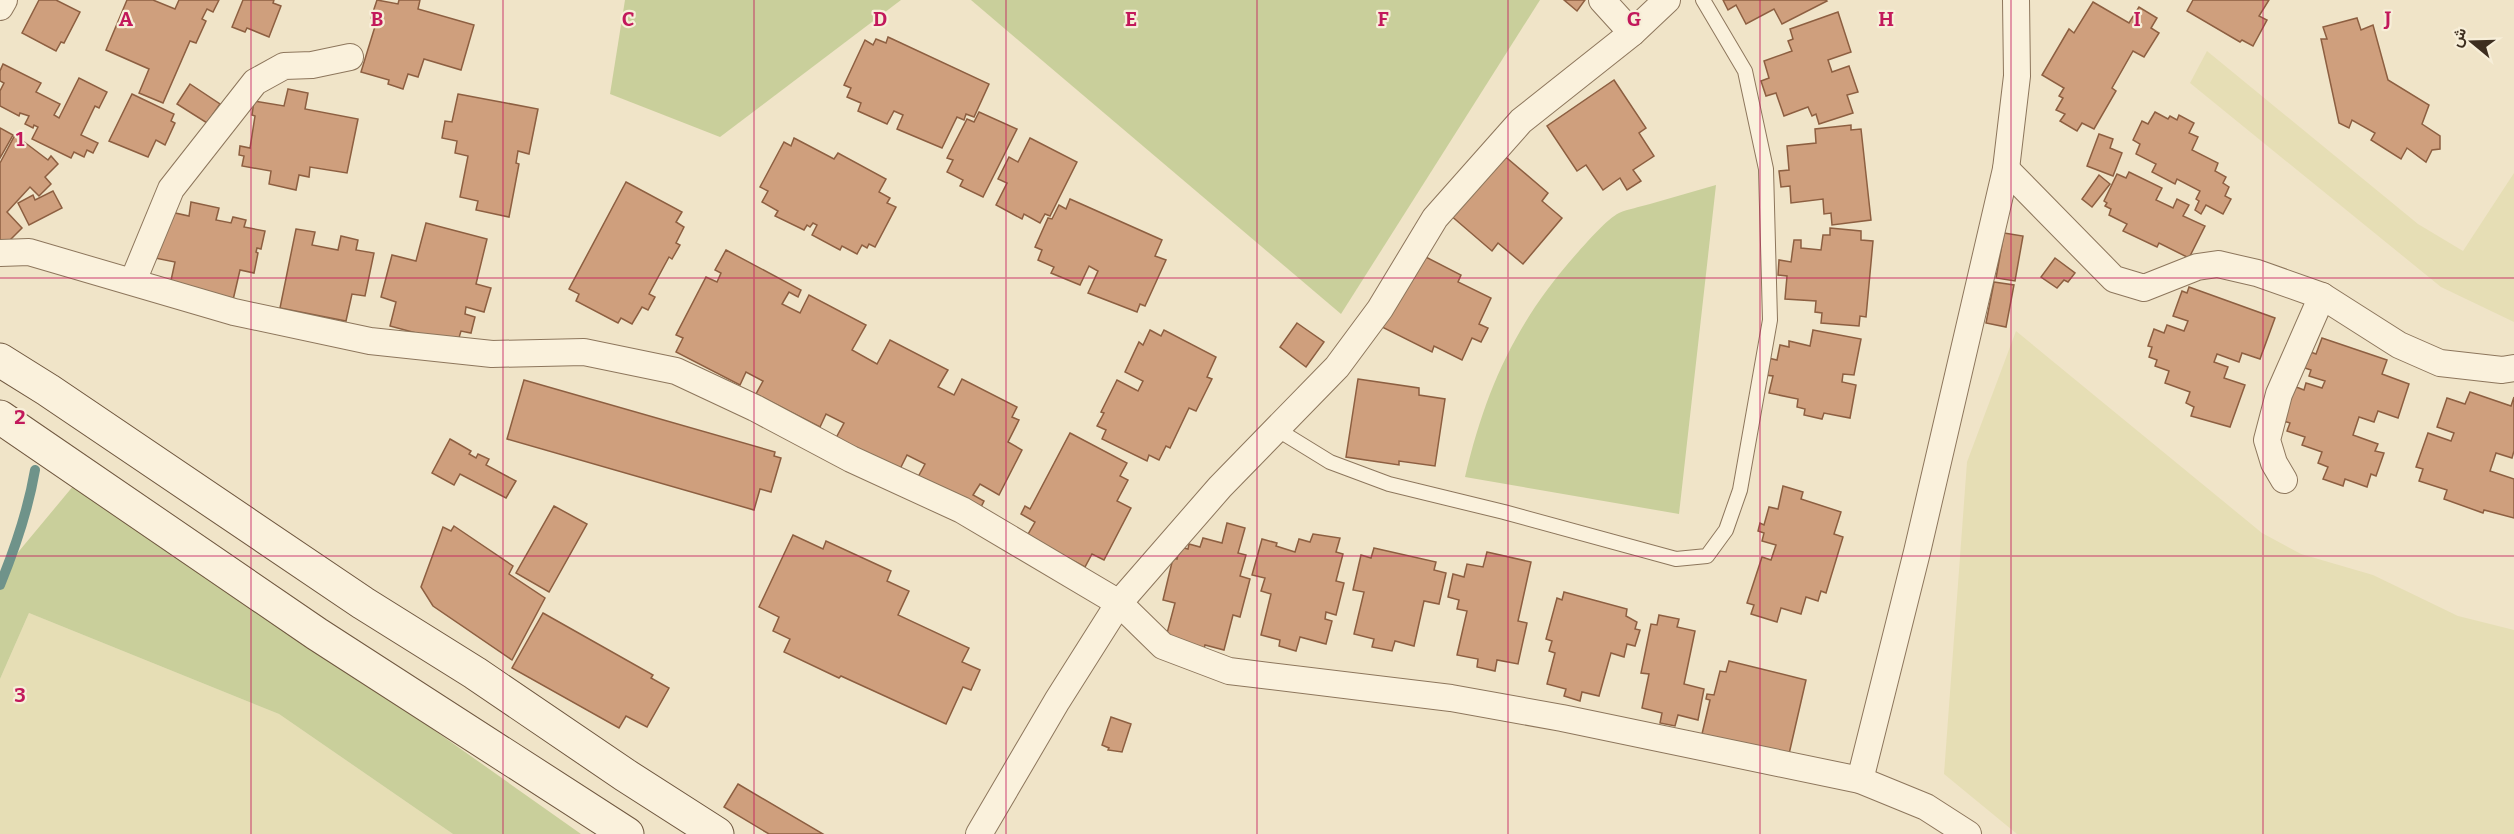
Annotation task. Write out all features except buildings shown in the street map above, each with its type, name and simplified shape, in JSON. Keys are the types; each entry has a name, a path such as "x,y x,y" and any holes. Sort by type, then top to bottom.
{"street":[{"path":"0,7 4,0"},
{"path":"1602,0 1632,33"},
{"path":"979,834 1057,701 1119,603 1220,487 1337,367 1380,309 1436,218 1521,121 1632,33 1667,0"},
{"path":"1860,780 1917,552 2006,169 2017,76 2016,0"},
{"path":"133,280 171,189 255,82 284,66 312,66 350,57"},
{"path":"2006,169 2114,279 2144,288 2197,267 2218,264 2257,273 2322,296 2399,345 2440,363 2502,370 2514,368"},
{"path":"0,253 29,252 133,280 234,312 370,341 492,354 584,352 676,370 755,408 851,459 962,510 1119,603 1163,646 1229,671 1451,698 1562,718 1860,780 1926,807 1968,834"},
{"path":"2284,480 2274,463 2267,440 2278,394 2322,296"},
{"path":"0,360 363,603 475,673 625,775 717,834"},
{"path":"0,417 317,634 627,834"}],"lane":[{"path":"1278,430 1330,462 1389,484 1504,512 1676,559 1707,556 1726,530 1740,490 1770,320 1766,169 1745,71 1703,0"}],"shaded area":[{"path":"2207,51 2418,224 2463,251 2514,173 2514,322 2441,287 2190,83"},
{"path":"2016,331 2262,533 2301,554 2373,575 2458,616 2514,630 2514,834 2017,834 1944,774 1967,462"},
{"path":"29,613 279,714 453,834 0,834 0,679"}],"green space":[{"path":"625,0 901,0 720,137 610,94"},
{"path":"971,0 1540,0 1341,314"},
{"path":"1716,185 1679,514 1465,477 1483,413 1507,356 1538,303 1579,251 1619,213"},
{"path":"79,479 581,834 453,834 279,714 29,613 0,679 0,574"}],"waterway":[{"path":"0,585 21,528 35,470"}]}
